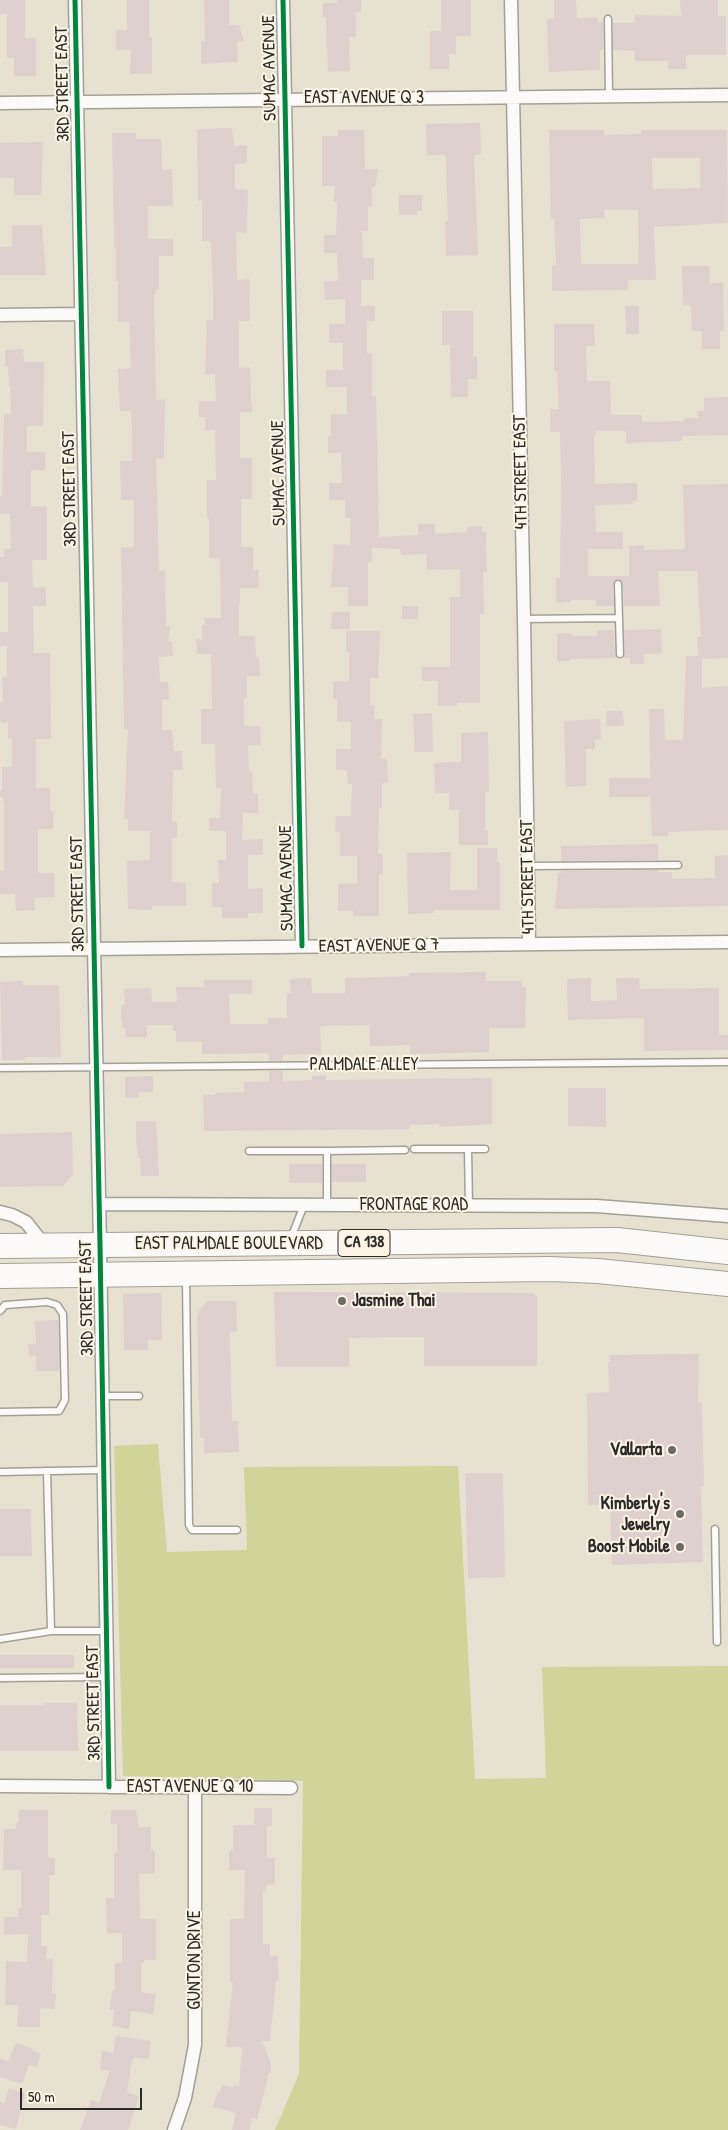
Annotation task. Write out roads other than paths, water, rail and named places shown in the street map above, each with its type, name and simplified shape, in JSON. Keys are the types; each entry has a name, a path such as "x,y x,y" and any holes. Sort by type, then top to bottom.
{"highway":[{"name":"EAST PALMDALE BOULEVARD","path":"0,1246 617,1240 728,1252"},
{"name":"EAST PALMDALE BOULEVARD","path":"0,1276 550,1269 598,1271 728,1284"}],"street":[{"name":"3RD STREET EAST","path":"75,0 109,1787"},
{"name":"SUMAC AVENUE","path":"283,0 302,946"},
{"name":"4TH STREET EAST","path":"511,0 529,944"},
{"name":"EAST AVENUE Q 3","path":"0,103 728,95"},
{"path":"0,315 81,314"},
{"name":"EAST AVENUE Q 7","path":"0,950 728,942"},
{"name":"FRONTAGE ROAD","path":"99,1204 596,1206 728,1216"},
{"path":"0,1212 12,1215 26,1222 45,1246"},
{"name":"EAST AVENUE Q 10","path":"0,1786 291,1788"},
{"name":"GUNTON DRIVE","path":"174,2130 185,2098 196,2045 195,1787"}],"lane":[{"path":"608,19 609,95"},
{"path":"618,584 620,654"},
{"path":"524,619 618,618"},
{"path":"528,866 678,865"},
{"name":"PALMDALE ALLEY","path":"0,1068 728,1062"},
{"path":"414,1149 485,1150"},
{"path":"249,1151 405,1150"},
{"path":"468,1150 469,1206"},
{"path":"327,1151 327,1205"},
{"path":"289,1244 304,1205"},
{"path":"186,1274 189,1525 192,1530 237,1530"},
{"path":"0,1312 5,1305 47,1302 57,1305 62,1314 65,1400 59,1411 0,1412"},
{"path":"102,1396 138,1396"},
{"path":"0,1472 104,1470"},
{"path":"47,1471 52,1631"},
{"path":"715,1529 717,1642"},
{"path":"0,1639 52,1631 106,1631"},
{"path":"0,1678 106,1677"}],"place":[{"name":"Jasmine Thai","path":"342,1301"},
{"name":"Vallarta","path":"672,1450"},
{"name":"Kimberly's Jewelry","path":"680,1514"},
{"name":"Boost Mobile","path":"680,1547"}]}
